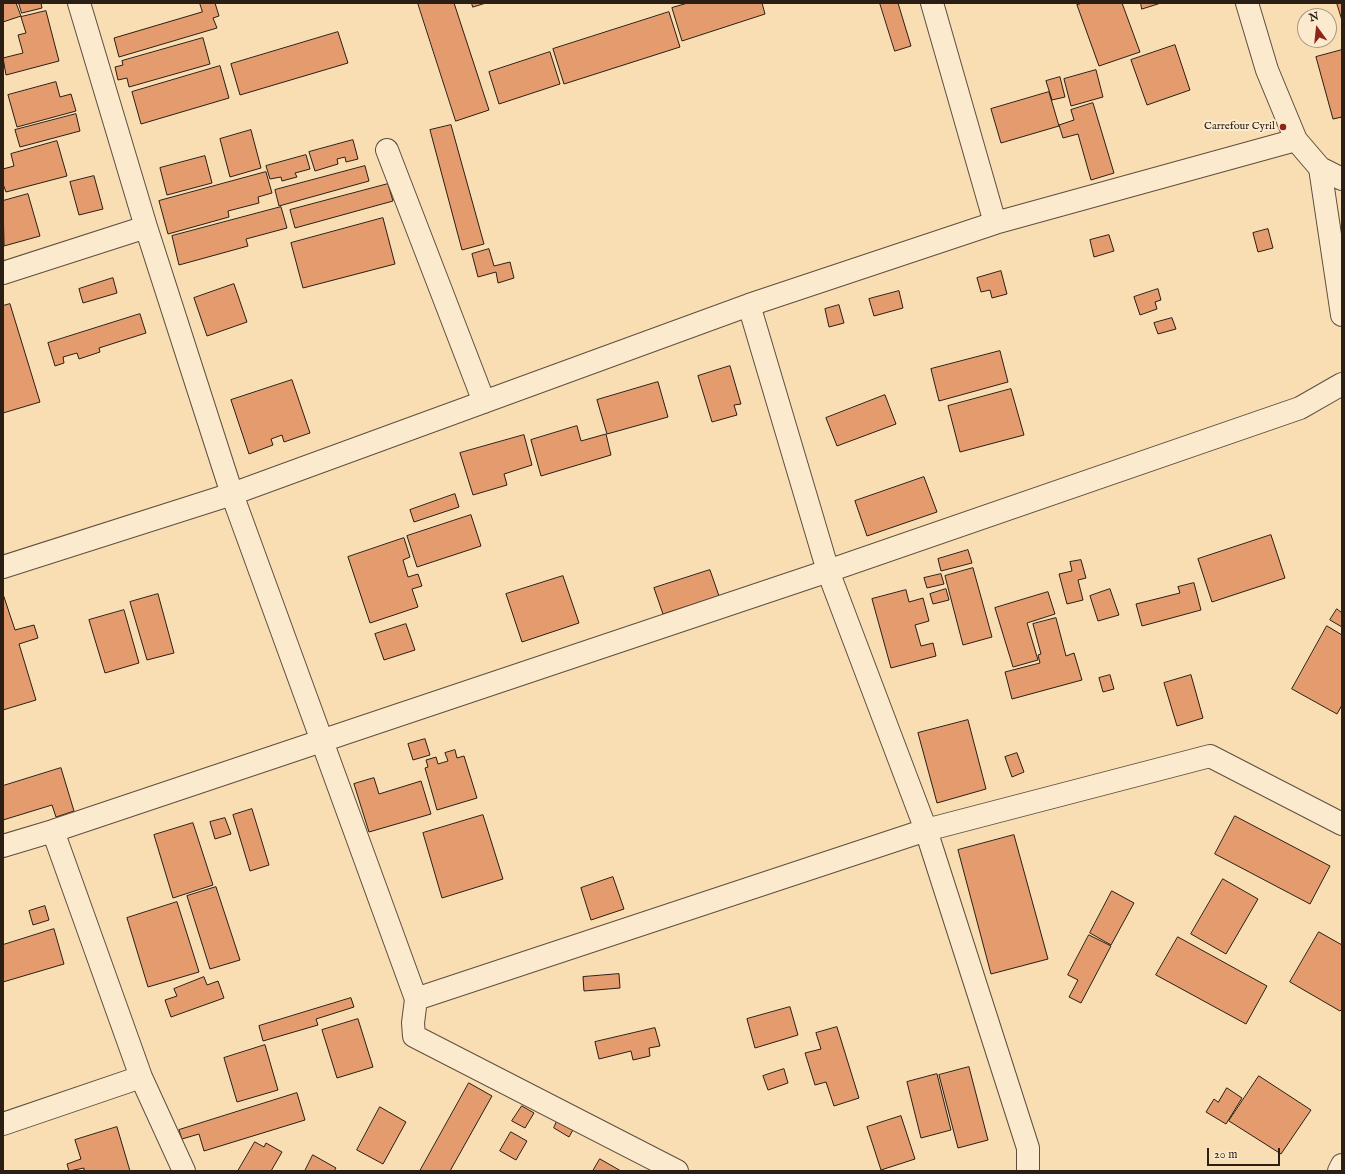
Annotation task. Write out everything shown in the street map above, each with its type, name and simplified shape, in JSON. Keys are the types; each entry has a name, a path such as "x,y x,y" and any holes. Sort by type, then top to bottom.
{"street":[{"path":"79,3 146,227 232,494 416,999 413,1023 414,1036 677,1171"},
{"path":"932,3 995,223"},
{"path":"1247,3 1267,70 1296,140 1320,168 1342,179"},
{"path":"3,567 232,494 750,305 995,223 1296,140"},
{"path":"387,150 484,402"},
{"path":"1320,168 1342,315"},
{"path":"3,273 146,227"},
{"path":"750,305 828,571 926,830 1028,1148 1028,1171"},
{"path":"3,846 53,831 828,571 1300,408 1342,384"},
{"path":"416,999 926,830 1210,756 1342,824"},
{"path":"53,831 142,1077 184,1171"},
{"path":"3,1124 142,1077"},
{"path":"1339,1171 1342,1165"}],"building":[{"path":"3,3 16,3 21,16 3,22"},
{"path":"19,3 41,3 42,8 22,13"},
{"path":"200,3 215,3 219,16 213,18 217,28 119,57 114,38 202,12"},
{"path":"418,3 454,3 489,110 456,121"},
{"path":"472,3 486,3 473,7"},
{"path":"688,3 762,3 765,14 682,41 672,8"},
{"path":"880,3 898,3 911,46 895,51"},
{"path":"1083,3 1122,3 1140,52 1099,66 1077,5"},
{"path":"1141,3 1161,3 1142,9"},
{"path":"1337,3 1342,3 1342,20"},
{"path":"46,11 59,61 6,75 3,58 23,53 18,35 26,33 21,17"},
{"path":"669,12 680,47 564,84 553,49"},
{"path":"338,32 348,63 240,95 231,64"},
{"path":"203,38 210,64 129,87 127,78 118,80 115,67 123,65 122,61"},
{"path":"1175,45 1190,90 1147,105 1131,60"},
{"path":"1342,50 1342,117 1333,119 1316,57"},
{"path":"550,52 560,84 499,104 489,72"},
{"path":"220,66 229,98 141,124 132,92"},
{"path":"1096,70 1103,97 1071,106 1064,79"},
{"path":"1060,77 1065,97 1052,100 1046,81"},
{"path":"56,82 60,97 71,94 76,111 17,127 8,95"},
{"path":"1049,92 1059,126 1001,143 991,109"},
{"path":"1093,103 1114,173 1091,180 1078,134 1063,138 1059,125 1074,120 1071,110"},
{"path":"76,114 80,131 20,147 15,130"},
{"path":"451,125 484,244 462,250 430,130"},
{"path":"251,130 261,168 230,177 220,139"},
{"path":"353,140 358,159 346,162 345,157 337,159 338,164 315,171 309,152"},
{"path":"57,141 67,176 6,192 3,184 3,169 14,166 11,154"},
{"path":"306,155 310,169 295,173 297,177 282,181 281,177 270,179 266,166"},
{"path":"205,156 212,183 167,195 160,168"},
{"path":"365,166 369,181 279,206 275,190"},
{"path":"266,172 272,193 258,197 259,203 228,211 229,217 168,234 159,201"},
{"path":"94,176 103,209 79,215 70,182"},
{"path":"388,184 393,201 295,228 290,210"},
{"path":"28,194 40,236 4,246 3,201"},
{"path":"281,207 287,228 246,239 248,246 179,265 172,236"},
{"path":"383,218 395,264 303,288 291,243"},
{"path":"1268,229 1273,248 1258,252 1253,233"},
{"path":"1109,235 1114,251 1094,257 1090,240"},
{"path":"489,249 494,266 510,262 514,278 498,283 496,272 478,277 472,254"},
{"path":"1001,271 1007,294 992,298 990,290 981,292 977,278"},
{"path":"113,278 117,293 83,303 79,289"},
{"path":"234,284 247,322 207,336 194,298"},
{"path":"1158,289 1161,300 1155,302 1157,309 1140,315 1134,297"},
{"path":"899,291 903,308 874,316 869,299"},
{"path":"10,304 40,402 3,413 3,306"},
{"path":"839,305 844,323 829,327 825,309"},
{"path":"140,314 146,333 99,348 100,352 79,359 77,353 63,357 64,363 55,366 48,343"},
{"path":"1172,318 1176,329 1158,334 1154,323"},
{"path":"1000,351 1008,382 939,401 931,369"},
{"path":"730,366 741,404 734,405 737,415 712,422 698,376"},
{"path":"292,380 310,433 284,442 282,435 271,439 273,445 249,454 231,400"},
{"path":"658,382 668,417 607,434 597,400"},
{"path":"1011,389 1024,435 960,452 948,406"},
{"path":"885,395 896,424 837,446 826,418"},
{"path":"577,426 581,441 606,434 611,455 541,476 531,440"},
{"path":"524,435 532,465 504,474 507,485 473,495 460,453"},
{"path":"924,477 937,512 867,536 855,501"},
{"path":"455,494 459,507 414,522 410,510"},
{"path":"471,515 481,546 417,567 407,536"},
{"path":"1271,535 1285,578 1212,602 1198,559"},
{"path":"404,538 410,557 403,560 408,577 418,574 422,586 412,589 418,607 370,623 348,557"},
{"path":"968,550 972,563 941,571 938,559"},
{"path":"1081,560 1086,578 1078,580 1083,600 1067,604 1059,574 1072,571 1070,562"},
{"path":"973,568 992,637 963,645 945,576"},
{"path":"710,570 719,596 663,614 654,588"},
{"path":"941,574 944,584 927,588 924,578"},
{"path":"563,576 579,623 522,642 506,594"},
{"path":"1194,583 1201,610 1142,626 1136,604 1180,593 1178,587"},
{"path":"946,589 949,600 933,604 930,594"},
{"path":"1110,589 1119,615 1098,621 1090,596"},
{"path":"906,590 909,602 923,598 929,621 915,625 921,646 933,643 936,656 891,668 872,599"},
{"path":"1048,592 1055,614 1027,623 1038,660 1013,667 995,608"},
{"path":"3,594 15,630 34,625 38,638 19,644 36,700 3,710"},
{"path":"158,594 174,653 147,660 130,602"},
{"path":"1337,609 1342,613 1342,627 1330,620"},
{"path":"124,610 139,663 105,673 89,620"},
{"path":"1056,618 1066,656 1074,653 1082,680 1012,699 1005,672 1040,663 1038,655 1041,654 1033,624"},
{"path":"406,624 415,650 384,660 375,634"},
{"path":"1327,626 1342,635 1342,705 1337,714 1292,689"},
{"path":"1110,675 1114,689 1103,692 1099,678"},
{"path":"1191,675 1203,718 1177,726 1164,683"},
{"path":"968,720 986,789 937,803 918,733"},
{"path":"425,739 430,755 413,760 408,744"},
{"path":"455,750 457,758 464,756 477,798 437,810 425,768 428,767 426,760 436,757 438,764 448,761 445,753"},
{"path":"1017,753 1024,772 1012,777 1005,757"},
{"path":"61,768 74,811 56,817 52,805 3,820 3,786"},
{"path":"374,778 379,794 421,781 431,814 369,832 354,784"},
{"path":"252,809 269,865 250,871 233,815"},
{"path":"483,815 503,879 442,898 423,833"},
{"path":"1235,816 1330,866 1310,904 1215,854"},
{"path":"225,818 231,834 215,839 210,822"},
{"path":"193,823 213,885 173,898 154,835"},
{"path":"1014,835 1048,959 991,974 958,850"},
{"path":"613,877 624,909 591,920 581,888"},
{"path":"1223,879 1258,899 1226,954 1191,934"},
{"path":"216,887 240,960 210,969 187,896"},
{"path":"1112,891 1134,903 1111,945 1090,933"},
{"path":"177,902 199,972 148,987 127,918"},
{"path":"45,906 49,920 33,925 29,911"},
{"path":"54,929 64,964 3,982 3,945"},
{"path":"1319,932 1342,945 1342,1009 1340,1011 1290,982"},
{"path":"1089,935 1111,946 1081,1003 1069,997 1078,980 1068,975"},
{"path":"1178,937 1267,986 1246,1024 1156,975"},
{"path":"619,974 620,988 584,991 583,977"},
{"path":"204,977 207,985 218,981 224,998 171,1017 165,1000 177,996 174,989"},
{"path":"351,998 354,1007 316,1019 318,1025 263,1041 259,1026"},
{"path":"790,1007 798,1035 755,1048 747,1019"},
{"path":"358,1019 373,1067 337,1078 322,1030"},
{"path":"837,1027 859,1098 834,1106 826,1082 815,1085 805,1053 821,1049 816,1033"},
{"path":"655,1028 660,1046 649,1048 650,1056 633,1060 631,1051 599,1059 595,1042"},
{"path":"265,1045 278,1090 237,1102 224,1058"},
{"path":"969,1067 988,1140 958,1148 939,1075"},
{"path":"784,1069 788,1083 768,1090 763,1076"},
{"path":"937,1074 951,1130 921,1138 907,1082"},
{"path":"1259,1076 1311,1110 1281,1154 1229,1121"},
{"path":"469,1083 492,1096 450,1171 420,1171"},
{"path":"1227,1088 1242,1098 1226,1124 1206,1112 1214,1099 1218,1102"},
{"path":"297,1093 305,1120 204,1151 199,1134 182,1139 179,1130"},
{"path":"522,1106 534,1113 525,1128 512,1121"},
{"path":"380,1107 406,1122 383,1164 357,1150"},
{"path":"901,1116 915,1159 881,1170 867,1127"},
{"path":"558,1119 574,1128 569,1137 554,1128"},
{"path":"117,1127 130,1171 84,1171 84,1168 69,1171 67,1164 81,1159 75,1140"},
{"path":"511,1132 527,1141 516,1160 500,1151"},
{"path":"255,1142 264,1147 266,1143 282,1152 271,1171 238,1171"},
{"path":"313,1155 336,1168 334,1171 305,1171"},
{"path":"600,1159 621,1171 593,1171"}],"place":[{"name":"Carrefour Cyril","path":"1283,127"}]}
